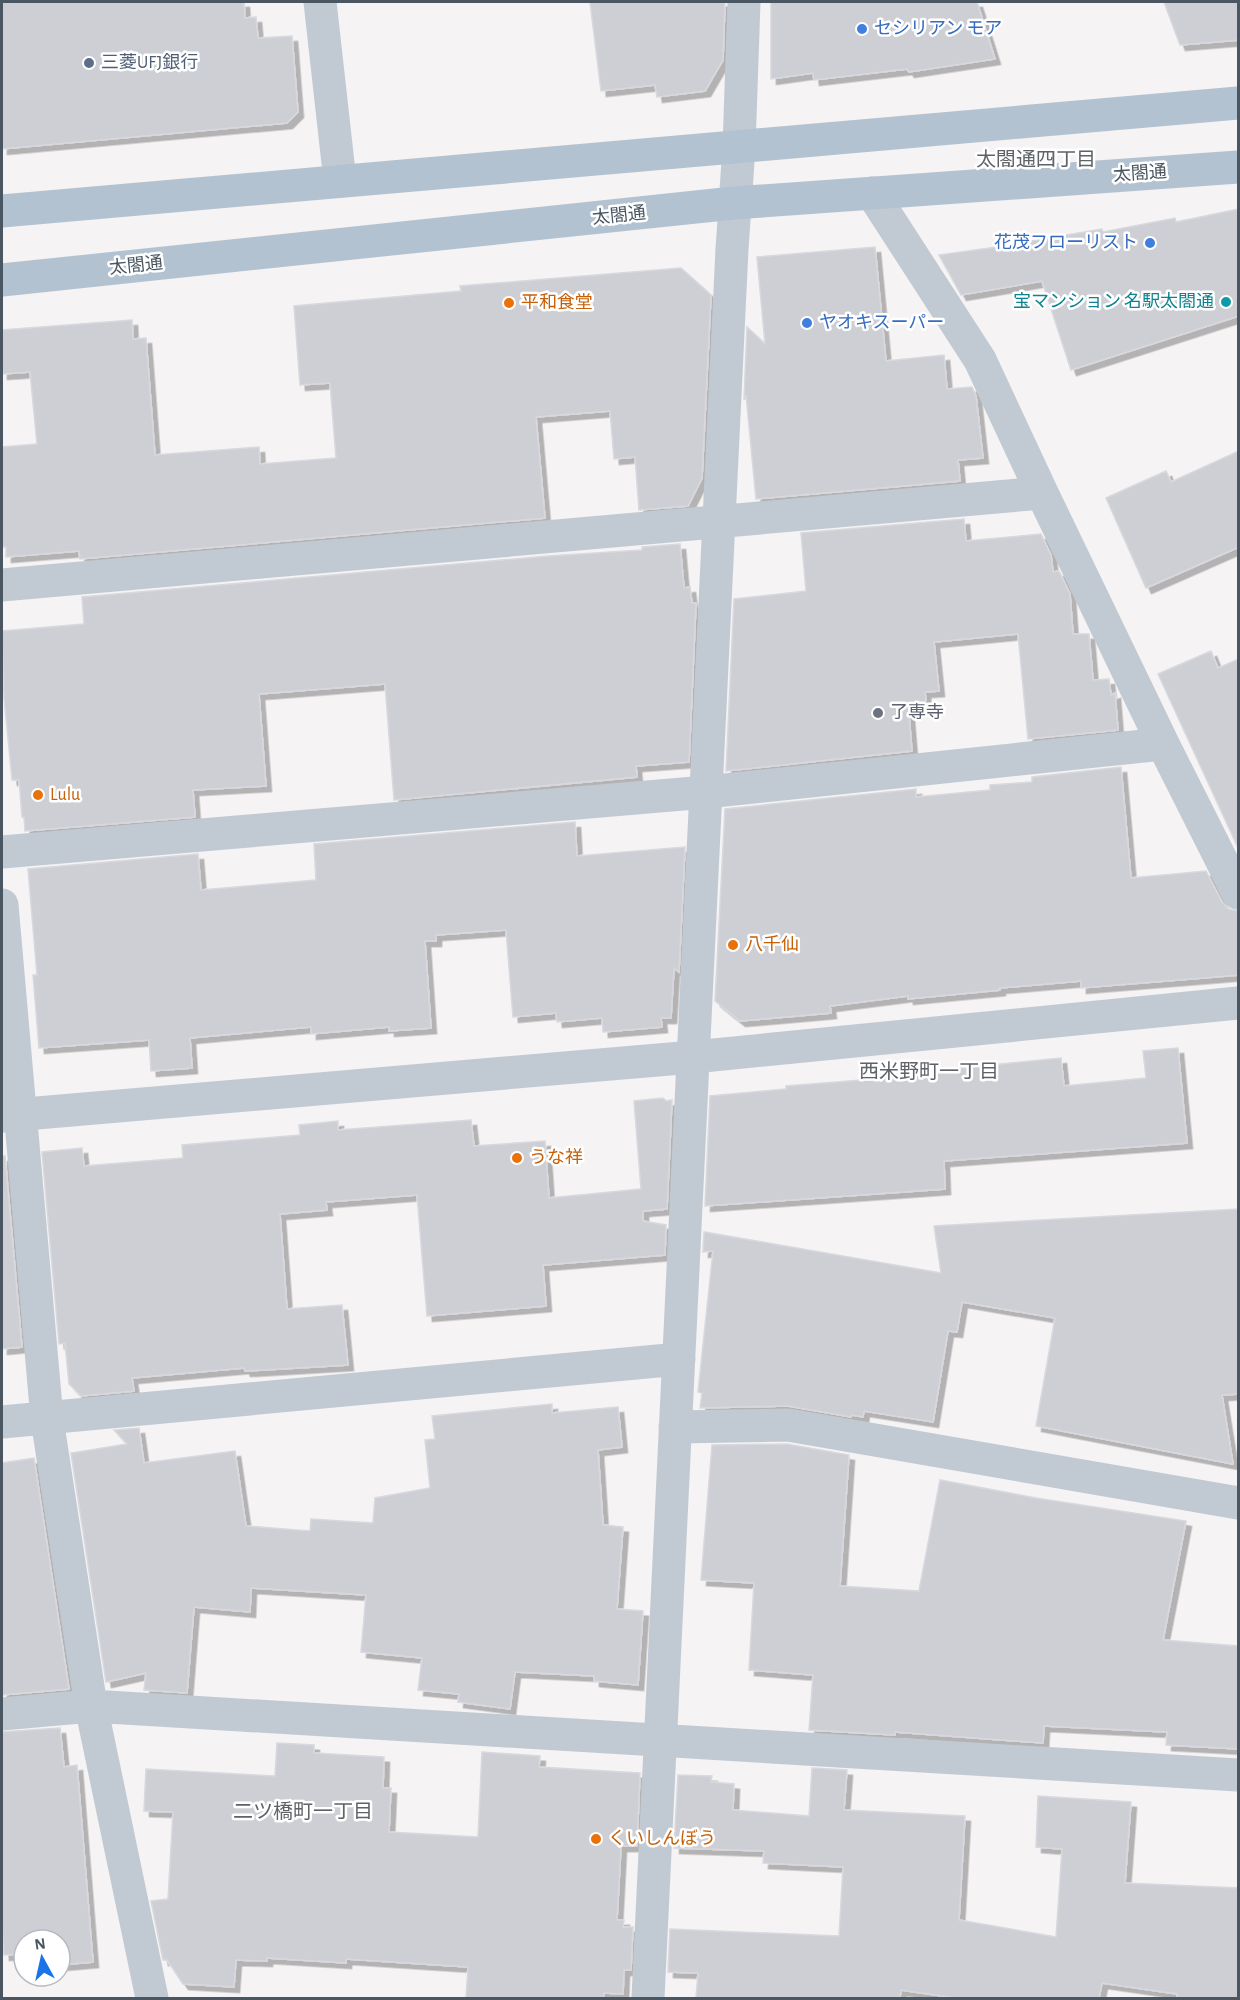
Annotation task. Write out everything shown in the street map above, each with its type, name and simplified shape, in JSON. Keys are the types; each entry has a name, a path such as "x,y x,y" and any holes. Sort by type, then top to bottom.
{"main road":[{"path":"2,211 1239,103"},
{"name":"太閤通","path":"2,280 734,203 1239,167"}],"street":[{"path":"320,2 340,181"},
{"path":"648,1998 734,203 739,147 744,2"},
{"path":"872,193 980,360 1163,744 1239,893"},
{"path":"2,585 1042,494"},
{"path":"2,852 706,792 1163,744"},
{"path":"2,905 11,1115 47,1419 91,1706 152,1998"},
{"path":"11,1115 693,1057 1239,1003"},
{"path":"2,1422 679,1359"},
{"path":"675,1427 788,1425 1239,1503"},
{"path":"2,1714 91,1706 1239,1775"}],"building":[{"path":"2,2 244,2 245,18 256,17 258,38 292,36 298,112 287,123 2,149"},
{"path":"590,2 725,2 723,60 705,91 657,97 655,85 601,91"},
{"path":"771,2 977,2 995,59 909,72 907,69 814,80 813,73 771,79"},
{"path":"1164,2 1239,2 1239,40 1180,45"},
{"path":"1239,209 1239,316 1071,370 1042,281 961,295 939,255 1102,229 1103,232 1175,218 1176,222"},
{"path":"875,247 886,361 944,355 947,389 972,387 976,396 983,458 958,460 960,481 756,499 746,395 744,400 747,327 765,344 757,257"},
{"path":"681,268 711,295 702,478 688,506 639,510 635,457 614,459 610,411 536,417 545,518 80,559 79,551 6,557 6,547 2,547 2,447 37,444 30,372 2,374 2,330 132,320 133,339 146,338 155,455 259,447 260,464 336,458 330,383 300,385 294,306 461,291 460,286"},
{"path":"1239,451 1239,547 1146,588 1106,498 1166,471 1171,482"},
{"path":"964,519 966,541 1041,534 1051,555 1053,572 1059,571 1070,594 1073,634 1089,634 1093,680 1109,679 1111,695 1115,693 1118,730 1028,739 1018,634 934,642 939,691 925,692 926,701 908,703 912,751 726,771 734,599 806,591 801,533"},
{"path":"680,544 684,588 690,587 692,603 696,603 689,762 636,766 637,777 394,800 385,684 259,694 266,786 193,790 195,817 25,831 19,780 12,780 4,697 2,631 84,624 82,597 548,556 642,550 642,547"},
{"path":"1211,651 1218,668 1239,659 1239,850 1158,674"},
{"path":"1121,767 1131,878 1206,871 1222,902 1228,909 1239,911 1239,975 1081,988 1081,981 908,999 908,996 830,1006 831,1013 740,1021 715,1001 725,809 916,789 916,797 990,790 990,785 1032,782 1032,777"},
{"path":"575,822 577,856 685,847 679,972 674,968 671,1018 661,1018 662,1027 603,1032 602,1018 557,1022 556,1013 513,1017 506,930 436,935 436,941 425,941 431,1028 389,1031 389,1027 311,1034 311,1027 190,1038 192,1068 151,1071 149,1040 39,1048 33,975 37,975 28,869 198,854 201,890 316,880 314,844"},
{"path":"1178,1048 1187,1143 944,1161 945,1189 705,1206 710,1096 786,1089 786,1086 913,1076 913,1073 1061,1058 1064,1086 1146,1078 1143,1051"},
{"path":"663,1098 666,1101 672,1100 667,1209 643,1211 643,1221 666,1225 665,1255 543,1265 546,1306 427,1316 417,1195 326,1202 327,1210 280,1214 287,1309 342,1305 348,1365 245,1371 244,1368 132,1378 134,1391 81,1396 69,1384 65,1343 59,1344 42,1152 82,1148 84,1166 183,1158 182,1145 300,1135 299,1125 338,1121 338,1130 471,1120 474,1146 545,1141 549,1198 641,1189 634,1101"},
{"path":"2,1156 5,1156 22,1347 2,1349"},
{"path":"1239,1209 1239,1394 1222,1395 1233,1464 1036,1426 1055,1318 962,1302 957,1332 948,1331 933,1422 864,1411 863,1417 852,1415 851,1417 788,1406 700,1408 702,1393 698,1392 713,1251 703,1252 704,1232 941,1273 934,1226"},
{"path":"552,1404 552,1413 618,1407 622,1447 598,1450 603,1525 623,1527 617,1609 643,1611 638,1685 594,1681 594,1676 515,1672 510,1709 458,1702 459,1694 418,1690 422,1658 361,1652 366,1595 251,1588 250,1612 194,1607 187,1693 144,1690 146,1673 106,1682 71,1453 127,1444 114,1430 139,1428 144,1463 235,1451 246,1526 310,1531 311,1519 373,1523 375,1498 430,1488 425,1440 435,1439 432,1416"},
{"path":"787,1444 849,1455 840,1586 919,1591 940,1480 1036,1498 1186,1521 1163,1640 1239,1646 1239,1749 1166,1745 1167,1732 1044,1726 1043,1743 895,1732 895,1735 809,1730 813,1675 749,1670 754,1583 701,1580 712,1445"},
{"path":"34,1458 69,1689 2,1695 2,1463"},
{"path":"60,1728 64,1767 77,1765 93,1962 72,1964 72,1928 12,1928 12,1955 4,1955 2,1732"},
{"path":"277,1743 314,1745 314,1753 384,1757 383,1788 391,1788 389,1832 478,1837 482,1752 540,1756 539,1767 640,1773 637,1846 621,1846 617,1920 624,1920 623,1927 633,1927 631,1970 624,1970 623,1994 604,1993 603,1998 466,1998 468,1967 346,1959 346,1963 267,1958 267,1961 236,1960 234,1987 183,1984 167,1960 163,1960 151,1901 168,1899 173,1812 144,1811 146,1769 275,1776"},
{"path":"812,1768 847,1770 844,1810 965,1816 959,1920 1056,1937 1062,1849 1036,1847 1038,1796 1131,1802 1125,1883 1239,1888 1239,1998 1177,1998 1177,1994 1102,1983 1099,1998 956,1998 901,1990 900,1998 696,1998 698,1973 668,1972 670,1929 839,1936 843,1867 763,1863 764,1851 674,1848 678,1775 712,1776 711,1782 734,1784 733,1810 809,1816"}],"place":[{"name":"セシリアン モア","path":"862,29"},
{"name":"三菱UFJ銀行","path":"89,63"},
{"name":"花茂フローリスト","path":"1150,243"},
{"name":"宝マンション 名駅太閤通","path":"1226,302"},
{"name":"平和食堂","path":"509,303"},
{"name":"ヤオキスーパー","path":"807,323"},
{"name":"了専寺","path":"878,713"},
{"name":"Lulu","path":"38,795"},
{"name":"八千仙","path":"733,945"},
{"name":"うな祥","path":"517,1158"},
{"name":"くいしんぼう","path":"596,1839"}],"district":[{"name":"太閤通四丁目","path":"1036,160"},
{"name":"西米野町一丁目","path":"929,1072"},
{"name":"二ツ橋町一丁目","path":"303,1812"}]}
